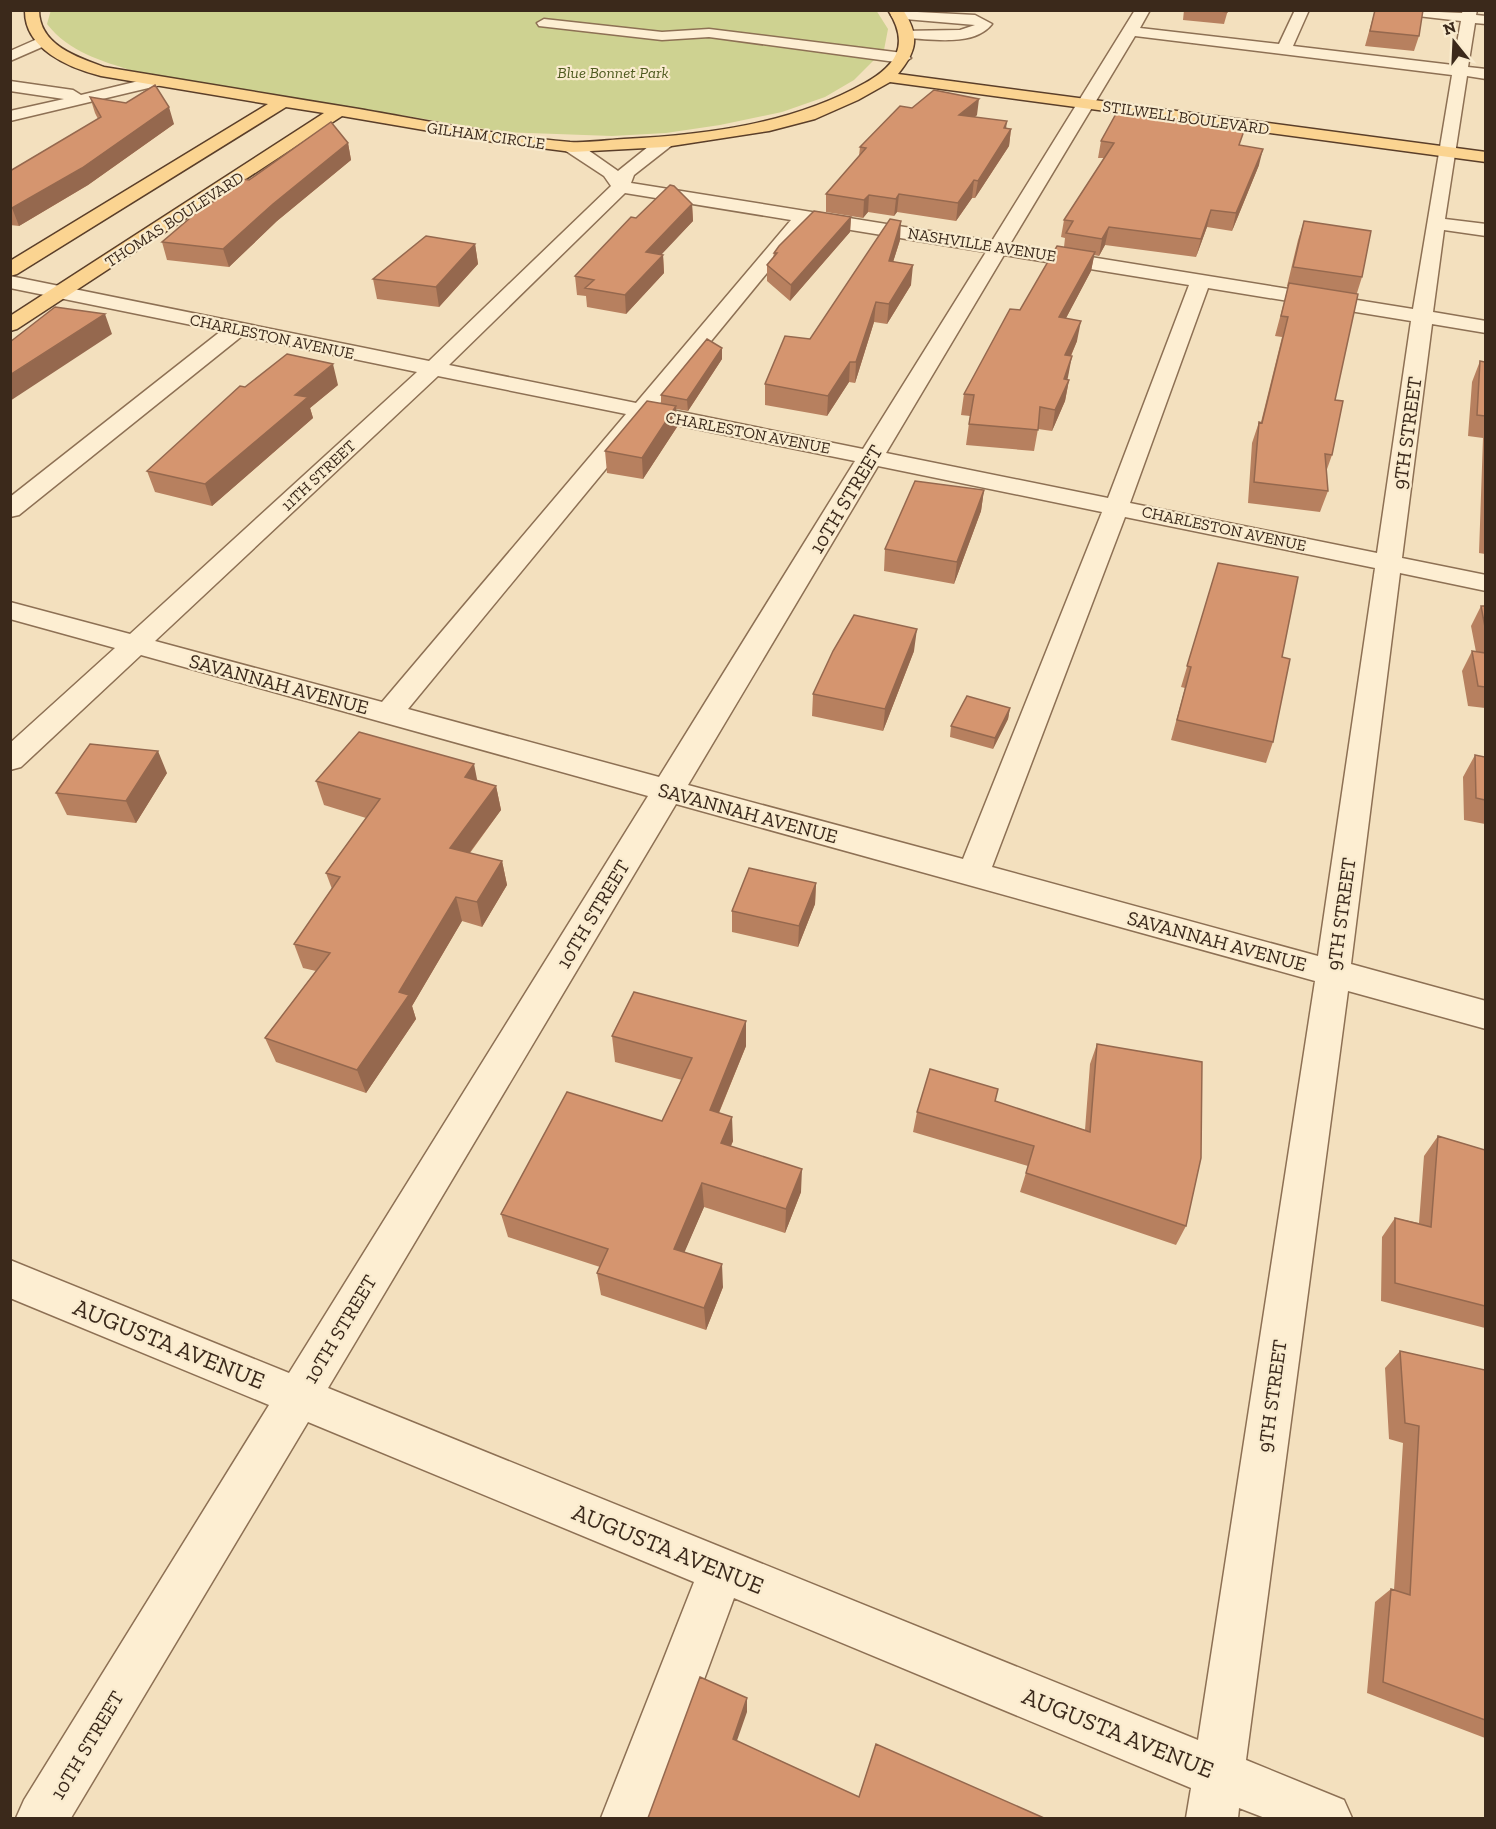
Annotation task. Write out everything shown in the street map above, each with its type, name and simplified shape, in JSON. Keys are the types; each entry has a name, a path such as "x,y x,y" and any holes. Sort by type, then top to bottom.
{"main road":[{"name":"GILHAM CIRCLE","path":"32,10 33,27 55,52 74,62 101,71 281,103 573,147 665,142 769,126 809,115 852,97 887,77 908,58"},
{"path":"897,13 905,24 908,58"},
{"name":"STILWELL BOULEVARD","path":"887,77 1093,88 1449,136 1485,158"},
{"path":"10,270 281,103"},
{"name":"THOMAS BOULEVARD","path":"10,325 338,112"}],"street":[{"path":"1284,50 1302,10"},
{"path":"1400,10 1475,16"},
{"path":"897,13 975,19 985,24 976,32 906,34"},
{"name":"9TH STREET","path":"1212,1818 1333,973 1436,223 1449,136 1473,73 1475,16"},
{"path":"1137,21 1284,50 1473,73"},
{"name":"10TH STREET","path":"42,1818 872,457 1093,88 1137,21"},
{"path":"544,23 662,36 709,33 908,58"},
{"path":"662,36 694,50"},
{"path":"10,57 44,41"},
{"path":"864,74 887,77"},
{"path":"10,116 154,82"},
{"path":"10,86 89,98"},
{"name":"11TH STREET","path":"10,760 433,369 621,187 627,173 665,142"},
{"path":"573,147 610,172 621,187"},
{"name":"NASHVILLE AVENUE","path":"621,187 1485,327"},
{"path":"388,714 805,215"},
{"path":"1436,223 1485,230"},
{"path":"973,875 1117,506 1201,280"},
{"name":"CHARLESTON AVENUE","path":"10,282 1117,506 1485,583"},
{"path":"10,510 237,329"},
{"name":"SAVANNAH AVENUE","path":"10,610 1485,1014"},
{"name":"AUGUSTA AVENUE","path":"10,1279 1326,1818"},
{"path":"627,1818 721,1570"}],"green space":[{"name":"Blue Bonnet Park","path":"51,10 876,10 888,29 884,50 854,80 825,97 782,112 720,125 666,133 612,136 503,132 134,71 86,54 65,42 47,24"}],"building":[{"path":"1375,10 1423,10 1419,36 1370,31"},
{"path":"155,85 169,107 82,168 10,208 10,171 101,117 90,97 126,103"},
{"path":"934,90 979,99 959,115 1007,121 1004,128 1011,129 978,181 974,180 958,203 899,194 896,199 869,195 864,200 826,194 866,148 860,147 900,106 912,108"},
{"path":"1117,112 1245,128 1239,145 1263,149 1236,213 1211,210 1201,239 1109,227 1102,239 1066,233 1073,221 1064,220 1114,143 1101,141"},
{"path":"331,122 348,143 273,204 223,249 162,242 210,201 213,202 241,179 249,180"},
{"path":"670,185 674,186 692,204 646,252 663,255 625,295 585,288 594,280 575,276 631,217 636,218"},
{"path":"814,211 851,217 791,285 767,265 777,253 774,253 779,246"},
{"path":"890,219 901,221 889,261 913,265 889,304 876,302 856,362 850,362 828,396 765,384 785,336 810,339"},
{"path":"1304,221 1371,231 1362,277 1293,267"},
{"path":"426,236 475,244 436,287 373,279"},
{"path":"1057,246 1095,252 1059,317 1081,321 1065,355 1072,356 1064,379 1069,380 1055,410 1040,407 1038,430 969,424 974,395 964,394 1010,309 1020,310"},
{"path":"1289,283 1358,294 1335,400 1343,401 1332,455 1325,454 1328,491 1254,482 1259,422 1262,423 1288,317 1281,316"},
{"path":"55,307 105,314 10,375 10,342"},
{"path":"707,339 722,348 687,400 661,395"},
{"path":"287,354 333,364 295,395 308,397 205,484 147,471 240,386 245,387"},
{"path":"1480,361 1485,362 1485,416 1477,415"},
{"path":"647,401 676,406 642,458 605,451"},
{"path":"915,481 984,490 957,562 885,549"},
{"path":"1218,563 1298,577 1282,657 1290,659 1273,742 1177,720 1191,667 1187,666"},
{"path":"1481,606 1485,606 1485,627"},
{"path":"854,615 917,629 885,709 813,694 833,651"},
{"path":"1472,651 1485,653 1485,687 1478,686"},
{"path":"967,696 1010,708 995,738 951,726"},
{"path":"359,732 474,764 465,777 496,786 450,848 502,861 477,902 456,897 399,992 409,995 357,1070 265,1038 330,953 294,944 340,877 326,873 380,799 316,781"},
{"path":"90,744 158,751 126,801 56,793"},
{"path":"1475,755 1485,757 1485,800 1476,798"},
{"path":"749,868 816,883 799,926 732,911"},
{"path":"634,992 746,1021 710,1110 732,1117 721,1143 802,1169 786,1209 702,1183 674,1249 722,1264 704,1308 597,1273 608,1249 501,1214 567,1092 662,1121 692,1058 612,1036"},
{"path":"1097,1044 1202,1062 1201,1158 1186,1226 1026,1173 1034,1146 917,1112 930,1069 998,1089 995,1101 1090,1132"},
{"path":"1438,1136 1485,1150 1485,1306 1395,1283 1395,1218 1431,1227"},
{"path":"1400,1351 1485,1370 1485,1720 1383,1682 1391,1589 1410,1595 1419,1426 1405,1423"},
{"path":"700,1677 747,1698 733,1739 859,1797 876,1744 1044,1818 648,1818"}]}
